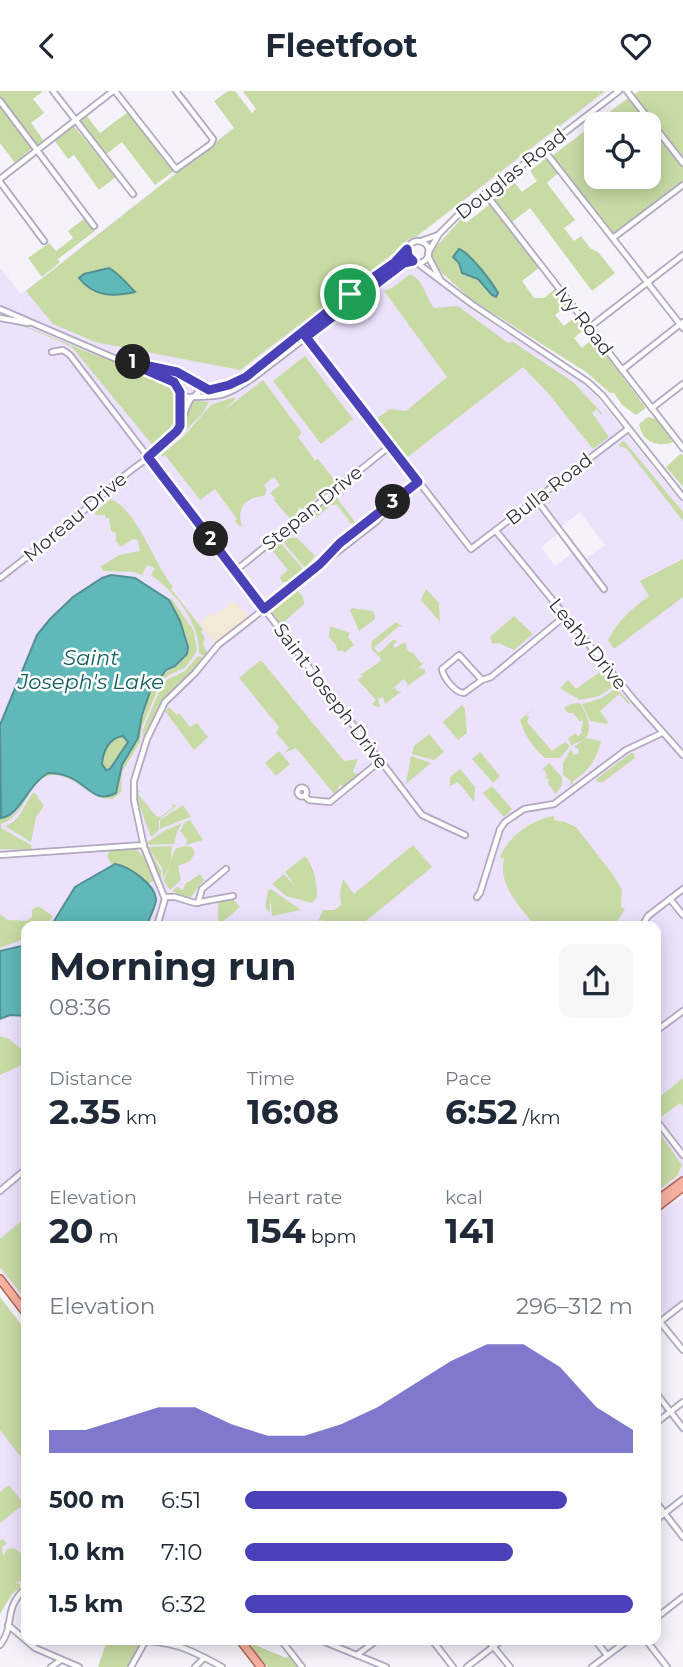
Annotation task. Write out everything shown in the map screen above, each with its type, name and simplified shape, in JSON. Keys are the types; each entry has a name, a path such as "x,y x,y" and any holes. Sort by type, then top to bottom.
{"main road":[{"path":"661,1197 683,1181"},
{"path":"661,1203 683,1188"},
{"path":"0,1279 21,1306"},
{"path":"244,1645 261,1667"}],"street":[{"path":"53,91 133,194"},
{"path":"44,241 0,180 114,91 176,169 211,144 212,137 176,91"},
{"name":"Douglas Road","path":"428,254 439,234 453,219 619,91"},
{"path":"627,91 683,163"},
{"path":"0,101 94,226"},
{"path":"543,149 682,325 622,370"},
{"path":"613,238 683,184"},
{"name":"Ivy Road","path":"485,193 683,448"},
{"name":"Douglas Road","path":"421,241 439,234"},
{"path":"125,361 177,372 192,378 209,390 239,381 394,263 414,242 421,241 428,247 428,254 441,279 473,305 578,374 601,395 683,497"},
{"path":"407,249 408,256 433,277 441,279"},
{"path":"0,309 172,379 183,396 209,398 233,390 404,263 423,261 428,254"},
{"path":"589,328 683,255"},
{"path":"0,318 32,324"},
{"path":"160,921 165,897 144,845 133,790 147,739 158,713 169,696 195,673 215,647 418,482 302,331"},
{"name":"Saint Joseph Drive","path":"52,352 60,350 68,353 425,817 465,835"},
{"path":"180,426 179,391 182,380 192,378"},
{"path":"193,397 198,393 198,384"},
{"path":"652,408 683,384"},
{"name":"Moreau Drive","path":"0,578 82,515 171,439 193,397"},
{"name":"Bulla Road","path":"418,482 471,549 628,429"},
{"name":"Stepan Drive","path":"235,571 390,446"},
{"path":"571,461 576,468"},
{"path":"536,499 604,589"},
{"name":"Leahy Drive","path":"496,530 683,755"},
{"path":"482,680 459,655 442,669 442,673 461,694 491,677 565,615"},
{"path":"477,897 500,829 505,822 524,809 554,804 626,750 662,733"},
{"path":"305,796 312,801 332,801 380,761"},
{"path":"0,855 144,845"},
{"path":"198,903 202,889 226,869"},
{"path":"645,921 683,889"},
{"path":"165,897 198,903 233,896"},
{"path":"670,899 683,915"},
{"path":"661,1027 683,1011"},
{"path":"661,1126 683,1155"},
{"path":"0,1191 21,1173"},
{"path":"661,1319 683,1304"},
{"path":"661,1324 683,1350"},
{"path":"661,1399 683,1428"},
{"path":"661,1419 683,1402"},
{"path":"661,1516 683,1499"},
{"path":"661,1508 683,1537"},
{"path":"0,1645 5,1639 13,1601 21,1593"},
{"path":"661,1611 683,1597"},
{"path":"8,1625 21,1636"},
{"path":"31,1645 79,1667"},
{"path":"131,1667 143,1645"},
{"path":"178,1645 222,1667"},
{"path":"285,1645 302,1667"},
{"path":"332,1645 386,1667"},
{"path":"357,1655 368,1645"},
{"path":"436,1645 453,1667"},
{"path":"599,1645 607,1655"},
{"path":"592,1667 621,1645"},
{"path":"650,1645 667,1667"},
{"path":"467,1667 493,1646 510,1667"},
{"path":"195,1667 204,1658"},
{"path":"51,1667 61,1659"}],"shaded area":[{"path":"243,91 608,91 419,235 418,239 410,241 400,255 406,264 418,266 473,311 578,379 596,396 683,504 683,1176 661,1193 661,921 21,921 21,1297 0,1270 0,268 21,294 256,110","holes":["580,512 605,545 585,559 561,527","559,533 573,552 555,566 541,547"]},
{"path":"234,601 249,617 214,643 199,623"},
{"path":"683,1197 683,1299 663,1314 661,1312 661,1211"},
{"path":"0,1297 21,1325 21,1583 15,1584 0,1595"}],"green space":[{"path":"0,91 43,91 33,99 44,113 31,123 44,141 36,145 0,97"},
{"path":"228,91 235,91 252,113 256,109 243,91 605,91 240,370 95,342 53,324 26,291 234,128 214,101"},
{"path":"639,91 683,91 683,159 661,130 661,112 647,112 634,95"},
{"path":"628,98 639,112 610,112"},
{"path":"0,107 32,148 15,163 0,143"},
{"path":"128,112 174,171 155,185 122,142 105,155 80,122 86,115 100,133"},
{"path":"73,125 116,177 99,190 74,155 68,159 54,140"},
{"path":"584,132 584,189 661,189 661,139 683,167 683,180 615,232 611,232 552,156"},
{"path":"546,158 558,173 547,183 575,220 564,228 574,241 581,236 615,273 592,291 530,208 512,222 494,199 515,183 522,192 537,181 530,171"},
{"path":"490,204 539,268 522,281 534,298 544,298 555,289 567,305 555,315 564,326 576,316 586,328 574,338 582,348 593,338 646,408 636,415 622,405 614,393 610,393 586,372 472,300 434,266 432,251 461,219 466,223","holes":["468,254 498,292 492,295 479,279 464,275 457,261"]},
{"path":"85,218 95,231 58,259 60,262 42,277 28,258 49,243 56,251 73,238 68,231"},
{"path":"410,274 421,284 434,308 458,306 508,343 513,342 573,382 602,413 601,415 597,409 592,413 609,437 593,449 548,393 523,367 405,459 376,419 390,409 406,411 447,377 384,291"},
{"path":"0,320 26,326 90,353 169,381 175,391 177,405 172,431 154,447 72,347 31,329"},
{"path":"305,356 353,419 321,444 273,381"},
{"path":"263,380 302,433 298,437 313,461 318,459 336,482 303,509 298,507 299,513 291,520 270,493 280,485 274,477 264,485 267,490 264,496 252,499 244,505 240,514 242,526 239,526 235,521 237,519 215,489 200,500 165,455 161,455 183,437 211,405 234,397 235,400 223,411"},
{"path":"195,401 209,402 202,414 175,441 188,409"},
{"path":"648,417 656,419 673,442 656,444 643,435 639,424"},
{"path":"623,441 683,512 683,521 626,448 618,446"},
{"path":"680,454 683,455 683,487 666,467"},
{"path":"333,493 356,525 348,522 337,505 331,505 316,518 312,514 312,511"},
{"path":"111,499 129,514 173,587 171,589 203,630 201,632 205,638 203,644 207,656 199,654 195,631 185,609 169,590 151,575 155,568 147,565 142,575 134,572 103,571 101,566 119,555 140,551 138,540 133,539 121,547 116,541 116,533 111,531 109,518 95,515 96,511"},
{"path":"288,538 297,538 315,556 305,568 284,543"},
{"path":"278,540 304,570 287,582 282,582 280,577 288,570 272,550 267,548"},
{"path":"683,559 683,597 614,649 608,640 612,633 626,615 649,596 640,581"},
{"path":"296,589 303,597 304,604 280,623 271,610"},
{"path":"426,589 439,603 440,622 421,600"},
{"path":"171,598 194,631 197,651 185,668 161,682 142,727 140,742 122,772 121,792 113,799 104,798 94,795 112,795 118,789 122,765 138,739 150,692 160,677 175,666 188,647 180,621 169,600"},
{"path":"350,610 373,611 375,619 359,631"},
{"path":"514,616 533,634 514,650 492,643 490,637"},
{"path":"396,622 403,627 399,626 374,648 379,653 394,639 397,642 393,645 395,648 405,642 408,651 421,663 425,662 412,673 419,668 425,669 425,673 406,687 408,684 404,679 391,690 395,688 398,692 402,691 385,704 383,697 378,699 380,707 374,706 372,704 376,700 358,680 364,675 359,676 382,660 371,648 372,641"},
{"path":"330,626 350,633 348,637 354,645 344,653 343,650 337,651 336,645 329,637"},
{"path":"198,656 205,658 166,697 143,738 143,730 163,682 185,671"},
{"path":"261,660 344,761 358,759 353,772 360,775 340,792 342,784 339,786 336,796 296,748 284,753 289,748 276,733 279,727 239,678"},
{"path":"591,660 614,686 599,696 580,700 560,688 568,680 576,689 600,672"},
{"path":"616,688 630,703 619,694 600,711 607,724 590,721 582,704 602,698"},
{"path":"580,703 589,728 586,738 572,746 568,739 575,733 578,736 582,733 583,722 564,708"},
{"path":"462,705 465,709 467,733 458,740 443,722"},
{"path":"169,707 177,715 179,713 190,727 197,723 208,737 194,750 165,711"},
{"path":"535,707 527,715 527,722 552,751 565,742 570,746 560,758 545,758 524,730 520,720"},
{"path":"429,734 444,752 434,760 412,754 414,746"},
{"path":"123,736 128,741 110,770 106,770 102,764 105,750 110,743"},
{"path":"586,738 601,741 599,748 591,764 570,785 571,781 563,775 563,763 571,749 574,755 578,754 579,749 574,747"},
{"path":"279,751 290,764 276,776 265,763"},
{"path":"480,752 500,776 493,783 472,759"},
{"path":"634,753 635,758 603,782 597,782 596,779"},
{"path":"411,756 431,763 406,784"},
{"path":"549,763 562,777 562,785 556,794 548,784 549,779 545,778 547,776 544,770 541,771"},
{"path":"460,769 475,787 474,802 458,782 450,786 450,777"},
{"path":"48,773 69,777 90,792 68,778 52,775 44,777 16,814 1,824 1,828 31,845 32,850 0,849 0,818 15,813 36,784"},
{"path":"492,786 512,809 504,817 483,793"},
{"path":"137,790 156,816 161,817 173,807 172,804 176,805 159,820 159,830 151,837 137,799"},
{"path":"34,792 44,806 36,817 31,842 5,826 19,816"},
{"path":"183,805 191,817 160,829 160,820"},
{"path":"554,816 554,820 576,827 614,876 622,890 621,907 625,909 617,921 531,921 511,895 504,878 504,859 500,857 515,836 529,825"},
{"path":"190,820 203,840 186,845 187,840 180,831 185,822"},
{"path":"182,823 174,844 149,845 148,842 162,832"},
{"path":"413,845 432,867 366,921 322,921 325,918 318,921 323,910 334,910 341,905 343,879 354,894"},
{"path":"172,846 171,861 163,880 162,868 149,848 161,871 161,882 147,847"},
{"path":"192,847 195,853 190,861 178,866 181,880 170,890 164,881 175,849"},
{"path":"136,849 145,858 155,880 148,884 127,868 112,865 107,856 110,850"},
{"path":"305,856 316,880 317,897 312,903 286,896 272,884 284,874 296,887 285,872"},
{"path":"200,874 204,880 191,897 172,891 177,887 183,890 185,884"},
{"path":"271,889 301,910 272,916 270,895 270,913 265,907 268,891"},
{"path":"233,899 240,907 224,921 218,921 218,901"},
{"path":"38,906 53,916 50,921 26,921 32,917 32,910"},
{"path":"0,914 8,920 26,921 21,921 21,940 0,948"},
{"path":"0,1036 9,1039 21,1049 21,1065 0,1075"},
{"path":"683,1078 683,1107 680,1103 661,1117 661,1096"},
{"path":"661,1135 682,1165 677,1176 661,1188"},
{"path":"21,1221 21,1294 0,1267 0,1239"},
{"path":"0,1297 21,1324 21,1457 0,1430"},
{"path":"9,1485 21,1500 21,1506 0,1523 0,1492"},
{"path":"3,1539 7,1544 2,1547 3,1556 7,1549 14,1548 21,1553 21,1580 16,1583 20,1584 20,1588 12,1594 0,1614 0,1541"},
{"path":"105,1645 142,1645 128,1667 98,1667"},
{"path":"249,1645 286,1658 289,1656 297,1667 268,1667"}],"water":[{"path":"459,249 486,275 498,293 496,297 478,279 462,273 459,263 453,257"},
{"path":"109,268 135,292 104,294 91,289 79,278 84,274"},
{"name":"Saint Joseph's Lake","path":"111,575 135,578 169,600 180,621 188,647 187,654 175,666 166,670 150,692 138,738 122,765 116,793 99,796 69,777 48,773 34,785 13,812 1,818 0,725 37,635 73,597","holes":["123,736 128,742 110,769 106,770 102,764 108,746 118,737"]},
{"path":"115,864 127,868 151,887 156,902 149,921 54,921 75,887"},
{"path":"21,946 21,1016 10,1015 0,1019 0,951"}],"route":[{"path":"407,249 408,256 413,261 404,263 371,286 306,337 418,482 358,528 320,564 264,609 148,457 171,439 180,426 179,390 172,379 125,361 186,375 209,390 229,385 246,377 350,294 394,263 407,249"}]}
